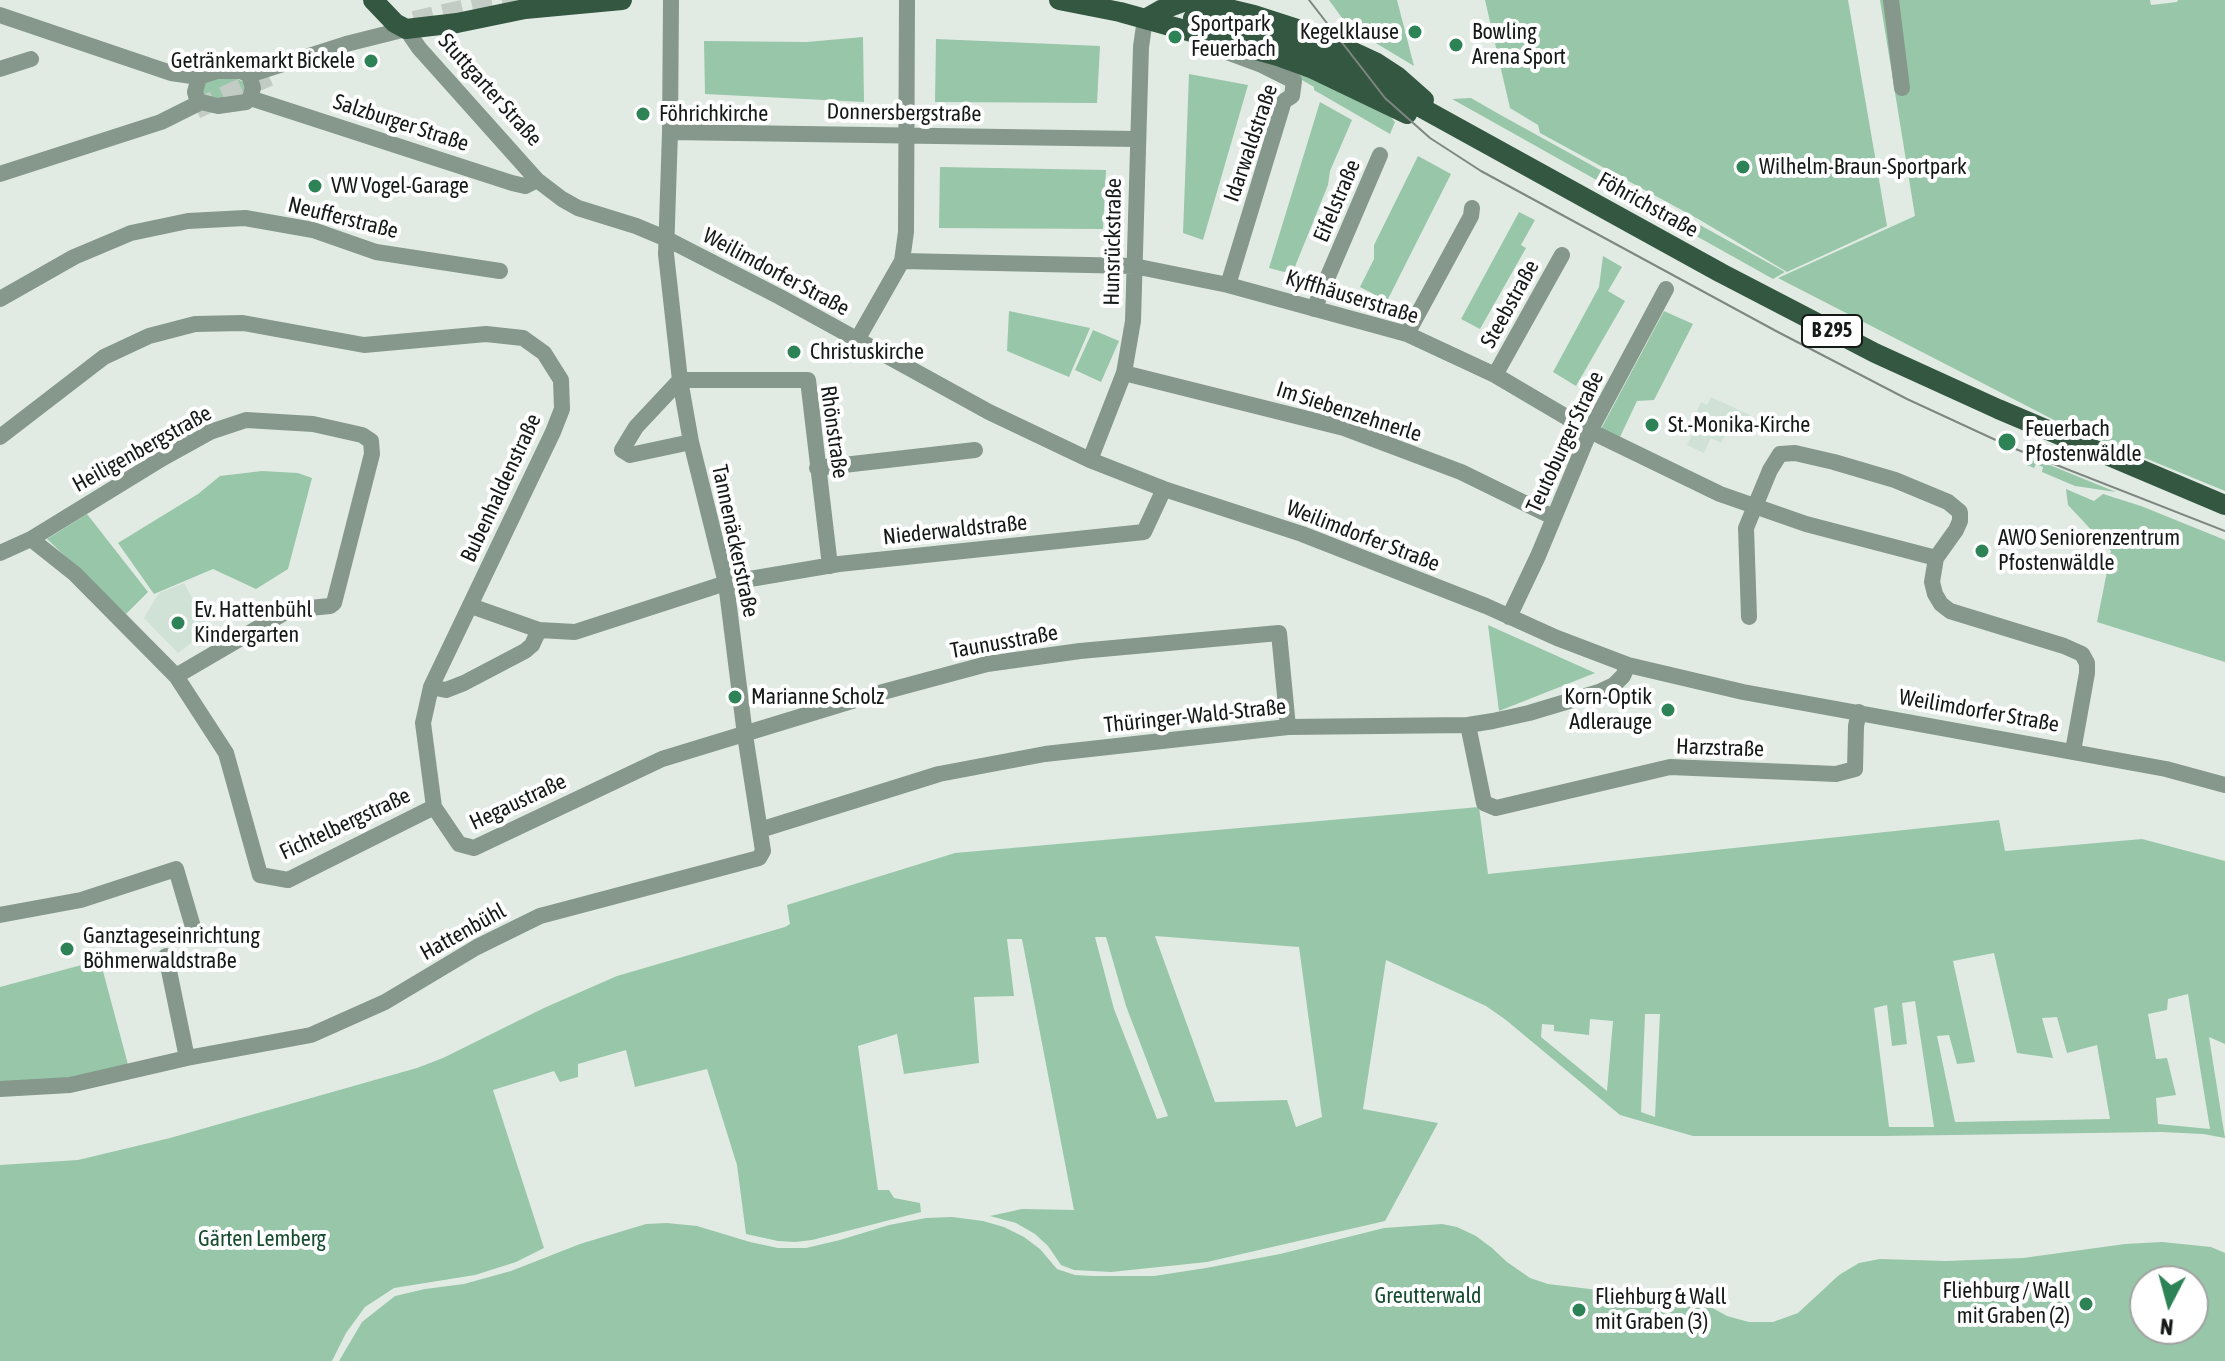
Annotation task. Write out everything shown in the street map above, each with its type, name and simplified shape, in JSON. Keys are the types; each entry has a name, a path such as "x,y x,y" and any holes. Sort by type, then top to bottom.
{"main road":[{"name":"Stuttgarter Straße","path":"373,0 395,23 406,29"},
{"path":"406,29 457,23 525,9 622,0"},
{"name":"Föhrichstraße","path":"1059,0 1162,11 1242,30 1301,49 1391,91 1797,314 1875,353 1998,409 2219,501"},
{"path":"1162,11 1244,45 1311,68 1444,131 1475,136"}],"street":[{"name":"Tannenäckerstraße","path":"671,0 666,254 680,380 691,442 726,583 763,851"},
{"path":"857,340 902,261 906,232 907,0"},
{"path":"1891,0 1902,88"},
{"name":"Hunsrückstraße","path":"1090,460 1124,373 1133,321 1141,47 1162,11"},
{"name":"Idarwaldstraße","path":"1162,11 1198,40 1294,81 1292,96 1284,101 1228,285"},
{"path":"0,15 171,73 199,77 217,71 241,71 249,75 346,44 406,29"},
{"name":"Stuttgarter Straße","path":"406,29 419,48 537,180"},
{"path":"0,69 31,59"},
{"path":"199,77 195,92 197,99 210,105 226,106 246,102 250,98 253,88 249,75"},
{"name":"Salzburger Straße","path":"250,98 512,183 525,186 537,180"},
{"path":"0,174 161,122 201,102"},
{"name":"Donnersbergstraße","path":"670,132 1137,139"},
{"name":"Eifelstraße","path":"1314,309 1380,155"},
{"name":"Weilimdorfer Straße","path":"537,180 578,208 667,239 989,412 1090,460 1164,489 1302,534 1628,665 1743,692 2166,769 2225,785"},
{"path":"1407,334 1471,216 1472,208"},
{"name":"Neufferstraße","path":"0,299 74,257 131,233 188,221 245,218 313,230 376,252 500,271"},
{"name":"Steebstraße","path":"1495,375 1562,255"},
{"name":"Kyffhäuserstraße","path":"902,261 1134,266 1228,285 1407,334 1495,375 1590,431 1720,494 1806,524 1936,558"},
{"name":"Teutoburger Straße","path":"1509,617 1590,431 1666,289"},
{"name":"Bubenhaldenstraße","path":"0,437 104,357 149,336 195,324 243,323 364,345 486,334 523,338 544,353 561,380 562,409 471,606"},
{"name":"Im Siebenzehnerle","path":"1124,373 1344,428 1461,472 1553,517"},
{"path":"680,380 636,427 622,450 630,455 691,442"},
{"name":"Rhönstraße","path":"680,380 808,380 830,566"},
{"name":"Heiligenbergstraße","path":"0,553 31,539 210,432 246,420 313,424 362,435 371,441 372,454 334,603 289,610 176,676"},
{"path":"817,468 975,450"},
{"path":"1749,617 1746,528 1770,470 1780,454 1795,453 1895,480 1954,506 1960,512 1956,530 1936,558 1932,582 1941,604 1950,611 2073,648 2082,654 2087,663 2087,673 2073,751"},
{"name":"Niederwaldstraße","path":"471,606 539,630 575,632 726,583 830,566 1144,532 1164,489"},
{"name":"Fichtelbergstraße","path":"31,539 75,574 176,676 226,753 260,875 288,880 434,807"},
{"name":"Hegaustraße","path":"471,606 431,687 423,723 434,807 459,844 474,848 662,759 745,735"},
{"path":"431,687 446,690 525,651 532,645 539,630"},
{"name":"Taunusstraße","path":"745,735 868,696 987,664 1080,651 1279,633 1288,727"},
{"name":"Thüringer-Wald-Straße","path":"760,830 939,774 1045,754 1288,727 1468,725 1529,713 1599,692 1614,685 1628,665"},
{"name":"Harzstraße","path":"1468,725 1484,803 1496,808 1670,767 1836,774 1855,769 1859,712"},
{"name":"Hattenbühl","path":"0,1089 70,1085 187,1058 311,1035 385,1002 477,947 540,916 759,858 763,851"},
{"path":"0,915 81,900 176,869 193,927"},
{"path":"166,956 187,1058"}],"shaded area":[{"path":"1711,397 1750,415 1742,433 1729,427 1721,443 1711,438 1704,453 1687,445 1693,433 1688,430 1701,402 1707,405"},
{"name":"Ev. Hattenbühl Kindergarten","path":"184,583 209,629 178,653 144,618 159,593"}],"green space":[{"path":"1329,0 1397,0 1414,66 1353,33"},
{"name":"Wilhelm-Braun-Sportpark","path":"1485,0 1848,0 1887,226 1787,272 1700,220 1540,133 1538,125 1510,108"},
{"path":"1880,0 2150,0 2151,5 2178,0 2225,0 2225,491 2060,423 1778,278 1915,216"},
{"path":"863,37 864,102 705,94 704,41 807,42"},
{"path":"936,39 1100,46 1097,103 935,102"},
{"path":"1266,59 1384,109 1395,122 1390,134 1314,90 1314,87"},
{"path":"1189,74 1248,85 1203,240 1183,233"},
{"path":"234,77 247,84 248,91 237,101 201,95 206,81"},
{"path":"1471,98 1785,272 1773,279 1452,99"},
{"path":"1320,102 1352,120 1292,274 1269,268"},
{"path":"1418,156 1451,174 1387,301 1360,287 1374,259 1374,245"},
{"path":"940,167 1106,170 1103,229 939,228"},
{"path":"1519,212 1535,220 1521,245 1526,248 1480,329 1461,319"},
{"path":"1603,256 1622,267 1608,291 1625,301 1576,386 1553,372 1599,287"},
{"path":"1009,311 1090,328 1069,377 1007,351"},
{"path":"1664,311 1693,324 1654,400 1637,401 1619,439 1601,429"},
{"path":"1093,330 1119,341 1101,382 1075,370"},
{"path":"2030,457 2116,492 2075,486 2042,472 2043,467 2027,465"},
{"path":"262,471 298,473 312,478 288,569 256,589 213,569 154,594 118,543 198,494 220,476"},
{"path":"2066,489 2094,501 2103,494 2141,506 2225,540 2225,662 2097,622 2111,551 2068,505"},
{"path":"87,514 148,592 126,614 47,539"},
{"path":"1488,625 1595,673 1499,711"},
{"name":"Gärten Lemberg","path":"1479,807 1488,874 1999,820 2005,851 2142,839 2225,861 2225,1044 2209,1037 2225,1138 2161,1132 1693,1136 1620,1115 1486,1006 1386,960 1363,1109 1438,1123 1385,1221 1207,1262 1111,1272 1074,1270 1061,1265 1035,1234 1016,1223 990,1216 1022,1209 1074,1210 1022,939 1007,939 1014,996 974,997 979,1063 904,1074 897,1034 858,1046 878,1190 889,1190 894,1198 920,1203 921,1212 812,1240 778,1241 746,1234 737,1165 707,1069 635,1087 626,1050 578,1064 578,1077 560,1082 554,1071 493,1090 544,1248 516,1262 475,1275 394,1288 365,1307 346,1333 332,1361 0,1361 0,1165 78,1160 170,1138 417,1068 617,976 785,927 790,924 787,905 955,853","holes":["1155,936 1299,947 1322,1117 1296,1127 1287,1100 1215,1102","1095,937 1106,937 1126,1006 1168,1116 1157,1119 1114,1009","1994,953 2017,1053 2053,1058 2042,1018 2057,1017 2067,1053 2097,1045 2110,1119 1955,1122 1937,1036 1949,1035 1957,1064 1975,1062 1953,961","2188,994 2210,1129 2158,1124 2156,1098 2176,1095 2167,1058 2156,1059 2148,1014 2167,1010 2168,999","1915,1001 1934,1127 1889,1127 1874,1008 1887,1005 1892,1046 1907,1044 1902,1003","1645,1014 1660,1014 1655,1117 1641,1112","1590,1019 1613,1021 1607,1091 1541,1037 1542,1024 1554,1025 1554,1031 1589,1035"]},
{"path":"100,960 130,1072 0,1089 0,987"},
{"name":"Greutterwald","path":"926,1218 983,1221 1024,1237 1040,1249 1057,1269 1075,1275 1154,1276 1280,1254 1384,1228 1442,1224 1476,1236 1530,1278 1548,1284 1690,1301 1749,1322 1773,1322 1798,1313 1839,1275 1859,1263 1880,1259 1946,1261 2023,1258 2162,1242 2211,1247 2225,1253 2225,1361 339,1361 362,1322 395,1296 464,1284 511,1271 580,1244 646,1224 697,1226 778,1248 806,1248"}],"tunnel":[{"path":"414,21 479,6 528,1"},
{"path":"196,109 269,76"}],"tram line":[{"path":"1309,0 1385,98 1430,138 1481,171 1907,399 2013,448 2225,531"}],"place":[{"name":"Kegelklause","path":"1415,32"},
{"name":"Sportpark Feuerbach","path":"1175,37"},
{"name":"Bowling Arena Sport","path":"1456,45"},
{"name":"Getränkemarkt Bickele","path":"371,61"},
{"name":"Föhrichkirche","path":"643,114"},
{"name":"Wilhelm-Braun-Sportpark","path":"1743,167"},
{"name":"VW Vogel-Garage","path":"315,186"},
{"name":"Christuskirche","path":"794,352"},
{"name":"St.-Monika-Kirche","path":"1652,425"},
{"name":"Feuerbach Pfostenwäldle","path":"2007,442"},
{"name":"AWO Seniorenzentrum Pfostenwäldle","path":"1982,551"},
{"name":"Ev. Hattenbühl Kindergarten","path":"178,623"},
{"name":"Marianne Scholz","path":"735,697"},
{"name":"Korn-Optik Adlerauge","path":"1668,710"},
{"name":"Ganztageseinrichtung Böhmerwaldstraße","path":"67,949"},
{"name":"Fliehburg / Wall mit Graben (2)","path":"2086,1304"},
{"name":"Fliehburg & Wall mit Graben (3)","path":"1579,1310"}]}
